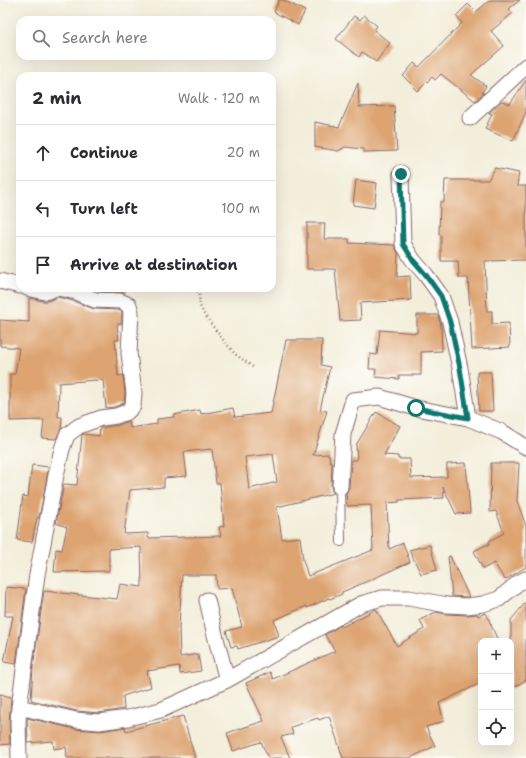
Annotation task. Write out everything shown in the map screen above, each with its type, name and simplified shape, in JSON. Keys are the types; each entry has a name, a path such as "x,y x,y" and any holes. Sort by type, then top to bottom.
{"street":[{"path":"470,118 526,66"},
{"path":"401,174 403,244 413,260 441,296 452,330 468,418"},
{"path":"0,281 16,285"},
{"path":"19,758 19,707 37,576 56,475 67,435 79,426 101,418 116,416 127,412 133,406 134,393 130,353 129,305 120,301 95,300 76,292"},
{"path":"340,487 343,434 353,400 379,397 416,408 468,418 502,432 526,448"},
{"path":"19,707 76,720 100,722 128,718 161,710 227,680 361,604 382,598 409,598 447,605 467,606 483,604 499,599 526,578"},
{"path":"207,600 227,680"}],"lane":[{"path":"340,487 341,542"}],"path":[{"path":"198,292 200,306 220,336 235,354 253,367"}],"building":[{"path":"279,0 283,0 305,11 298,25 274,12"},
{"path":"490,0 520,0 509,9 513,13 491,31 504,46 471,75 486,86 482,92 484,93 475,101 441,74 435,80 432,77 418,91 403,76 414,63 419,67 462,23 456,16 468,4 476,12"},
{"path":"364,15 377,26 374,30 390,43 376,62 362,52 359,57 336,39 354,16 360,20"},
{"path":"526,80 526,112 513,141 485,129 492,114 489,113 502,101 510,104"},
{"path":"358,83 359,107 394,106 397,151 363,152 363,149 345,147 338,151 315,147 315,122 339,127"},
{"path":"495,168 519,173 517,186 526,186 526,260 485,261 487,311 492,311 492,324 509,323 510,347 472,349 468,278 459,278 458,261 441,261 441,235 439,235 440,202 444,202 445,180 488,180"},
{"path":"356,180 377,183 374,208 353,205"},
{"path":"307,223 325,223 324,239 349,239 349,243 394,245 398,253 397,277 410,276 411,300 360,303 361,320 340,321 335,269 307,269"},
{"path":"58,297 94,309 118,310 122,312 121,324 117,324 119,340 115,340 118,376 123,375 125,393 124,402 122,404 106,408 103,380 59,383 58,417 62,417 61,429 56,439 42,438 44,420 10,421 10,374 15,374 19,348 0,346 0,320 29,322 29,298 48,301"},
{"path":"417,315 438,315 441,325 442,351 421,352 421,375 399,375 399,379 375,377 376,369 369,369 370,354 377,355 380,330 417,333"},
{"path":"286,340 322,340 321,365 330,367 320,410 327,411 313,455 329,454 330,462 332,462 331,486 334,493 277,507 282,539 300,537 303,560 308,576 373,550 371,505 347,506 346,493 349,488 351,460 357,460 356,445 376,412 400,426 384,455 398,456 398,459 410,459 411,478 447,477 447,464 466,463 470,513 456,514 443,487 444,498 399,500 399,502 387,503 389,549 403,543 410,562 342,592 342,594 307,608 307,606 274,620 279,636 238,649 237,646 231,647 226,631 242,627 232,588 217,589 216,575 182,575 179,628 180,657 198,654 201,671 180,674 179,666 147,671 151,687 123,696 124,709 99,713 77,711 31,700 33,667 44,591 117,599 120,584 142,587 141,547 109,549 109,571 54,572 56,549 62,550 67,527 56,523 64,484 77,485 82,435 99,436 100,428 119,425 129,421 130,428 157,424 157,419 174,417 173,415 200,410 201,414 233,408 235,417 271,413","holes":["212,449 216,483 220,483 224,526 219,527 221,536 148,538 148,533 124,534 130,490 164,487 164,478 187,476 184,452","273,454 277,482 249,489 245,457"]},
{"path":"477,372 491,372 493,411 479,411"},
{"path":"491,463 519,463 517,501 526,526 526,567 505,580 494,563 483,569 474,551 489,545 489,541 504,533 496,511 490,512"},
{"path":"32,465 49,467 39,518 37,518 32,542 17,540 23,496 28,497"},
{"path":"430,545 437,570 421,574 409,550"},
{"path":"450,556 469,597 452,596 448,557"},
{"path":"6,587 26,589 16,664 4,662 13,616 5,616"},
{"path":"526,602 526,680 514,687 514,638 511,638 511,620"},
{"path":"376,609 397,646 424,629 420,620 436,612 467,615 477,614 478,616 486,613 497,638 478,638 478,684 439,703 444,721 426,727 435,746 410,758 343,758 329,716 291,727 293,734 281,737 290,758 268,758 261,742 233,751 227,733 264,721 246,683 270,672 273,679 335,651 325,635 341,625 342,627"},
{"path":"0,694 11,697 9,723 10,744 0,745"},
{"path":"183,716 195,758 67,758 66,747 54,749 53,741 28,743 27,718 75,729 100,731 125,727 126,731"}],"route":[{"path":"401,174 403,244 413,260 441,296 450,322 460,368 468,418 416,408"}]}
